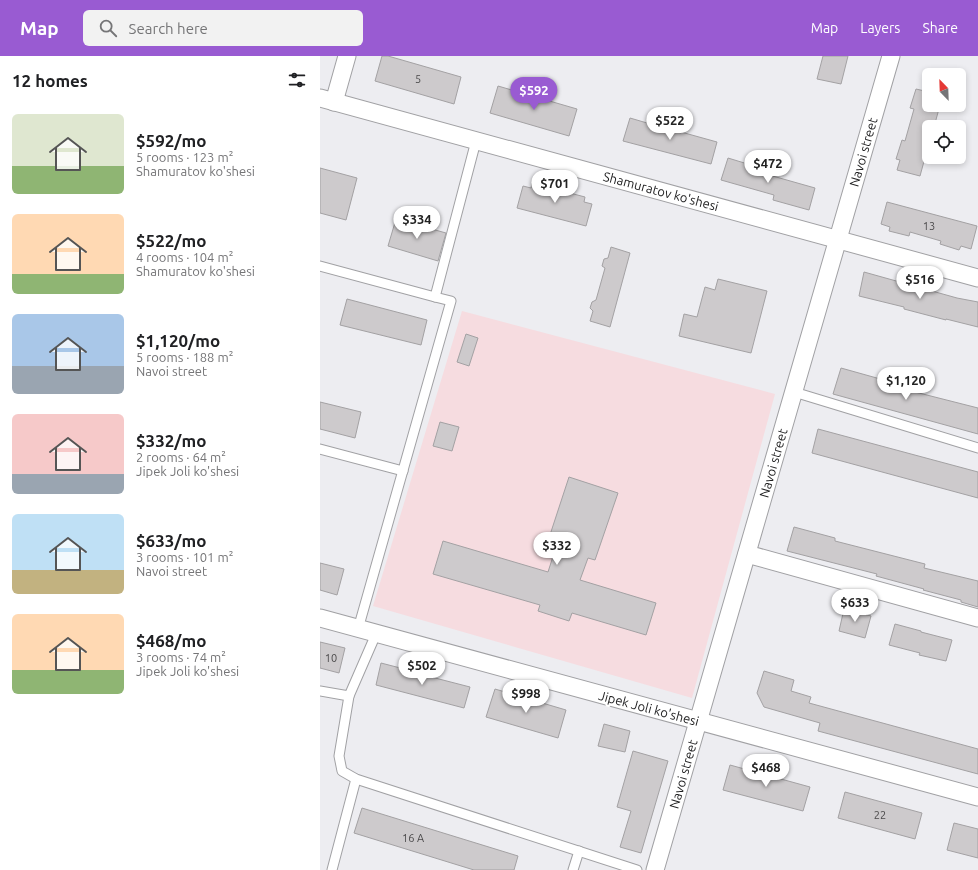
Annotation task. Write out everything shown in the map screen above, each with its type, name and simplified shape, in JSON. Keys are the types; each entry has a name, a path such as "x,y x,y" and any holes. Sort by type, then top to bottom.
{"street":[{"path":"327,100 347,56"},
{"name":"Navoi street","path":"656,870 891,56"},
{"name":"Shamuratov ko'shesi","path":"327,100 978,278"},
{"path":"747,554 978,618"},
{"name":"Jipek Joli ko'shesi","path":"320,618 978,797"}],"lane":[{"path":"435,297 476,141"},
{"path":"320,266 451,301 358,629"},
{"path":"794,392 978,448"},
{"path":"320,449 403,472"},
{"path":"376,634 349,696 339,756 342,771 356,779 637,870"},
{"path":"320,691 349,696"},
{"path":"332,870 356,779"},
{"path":"573,870 579,851"}],"shaded area":[{"path":"462,311 775,394 692,698 373,606"}],"building":[{"path":"382,56 388,56 461,77 454,104 375,81"},
{"path":"823,56 848,56 841,84 817,79"},
{"path":"498,86 577,109 569,136 490,113"},
{"path":"916,89 922,90 922,112 938,112 936,120 922,120 922,164 923,164 920,176 897,170 900,160 896,159 902,140 905,141 914,109 910,108"},
{"path":"630,118 717,142 711,164 623,141"},
{"path":"728,158 764,169 762,173 815,188 809,210 773,200 774,195 721,180"},
{"path":"320,168 357,178 346,220 320,213"},
{"path":"532,183 585,197 584,202 592,204 586,226 517,208 523,186 531,188"},
{"path":"887,202 977,226 971,249 961,246 959,250 940,244 941,241 910,232 909,236 889,231 890,227 881,224"},
{"path":"396,219 446,233 438,261 388,246"},
{"path":"611,247 630,253 610,327 590,321 593,311 590,308 592,302 596,300 605,268 602,266 604,259 608,258"},
{"path":"864,272 957,298 978,302 978,327 946,320 904,309 904,307 859,296"},
{"path":"718,279 767,291 751,353 679,336 684,314 697,317 705,287 715,290"},
{"path":"347,299 427,320 421,345 340,325"},
{"path":"466,334 478,338 469,366 457,362"},
{"path":"841,368 916,389 915,392 978,408 978,434 833,394"},
{"path":"320,402 361,412 355,438 320,429"},
{"path":"440,422 459,427 452,451 433,446"},
{"path":"818,429 978,472 978,498 812,453"},
{"path":"569,477 618,493 595,560 588,558 580,580 656,603 646,635 572,613 569,621 538,611 540,605 433,574 443,541 548,572 556,547 547,544"},
{"path":"794,527 835,538 835,541 925,564 924,568 978,581 978,607 961,602 961,600 876,576 877,574 787,551"},
{"path":"320,563 344,569 337,595 320,590"},
{"path":"844,609 871,616 865,638 839,631"},
{"path":"895,624 952,640 946,661 919,655 920,653 889,645"},
{"path":"320,642 345,648 339,673 320,668"},
{"path":"381,663 470,687 464,708 376,685"},
{"path":"764,671 794,680 791,691 811,697 809,703 978,749 978,774 818,731 820,723 764,707 757,693"},
{"path":"495,689 566,710 558,738 486,717"},
{"path":"604,724 630,731 625,752 598,746"},
{"path":"633,751 668,761 641,853 620,847 631,811 617,807"},
{"path":"730,765 810,787 803,811 723,790"},
{"path":"845,792 922,813 915,839 838,818"},
{"path":"362,808 518,856 514,870 474,870 354,833"},
{"path":"954,823 978,829 978,858 947,850"}]}
